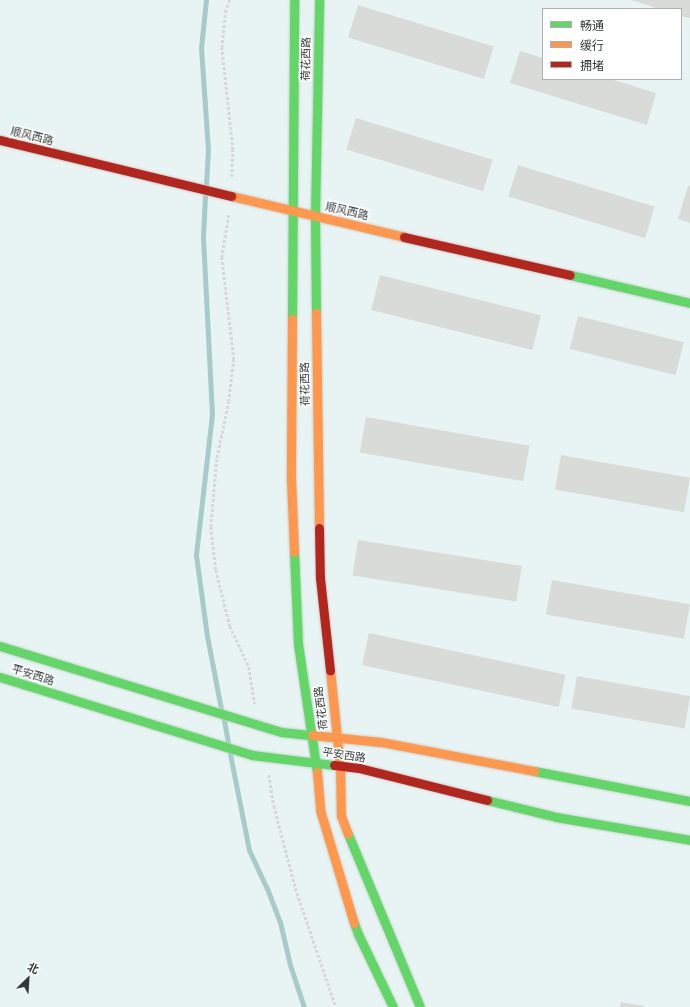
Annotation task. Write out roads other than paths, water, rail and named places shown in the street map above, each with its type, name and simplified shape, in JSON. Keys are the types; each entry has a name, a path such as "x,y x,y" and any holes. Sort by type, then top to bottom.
{"street":[{"name":"荷花西路","path":"294,0 291,211 291,479 298,644 316,763 320,810 358,934 392,1007"},
{"name":"荷花西路","path":"319,0 315,216 320,578 340,766 341,816 363,873 420,1007"},
{"name":"顺风西路","path":"0,140 291,211 690,303"},
{"name":"平安西路","path":"0,646 281,732 381,742 690,801"},
{"name":"平安西路","path":"0,677 252,755 359,768 556,817 690,840"}],"waterway":[{"path":"206,0 201,48 208,150 206,186"},
{"path":"205,196 203,237 212,414 196,555 207,636 221,709"},
{"path":"224,720 228,742"},
{"path":"230,754 249,850 268,891 280,922 290,965 304,1007"}]}
